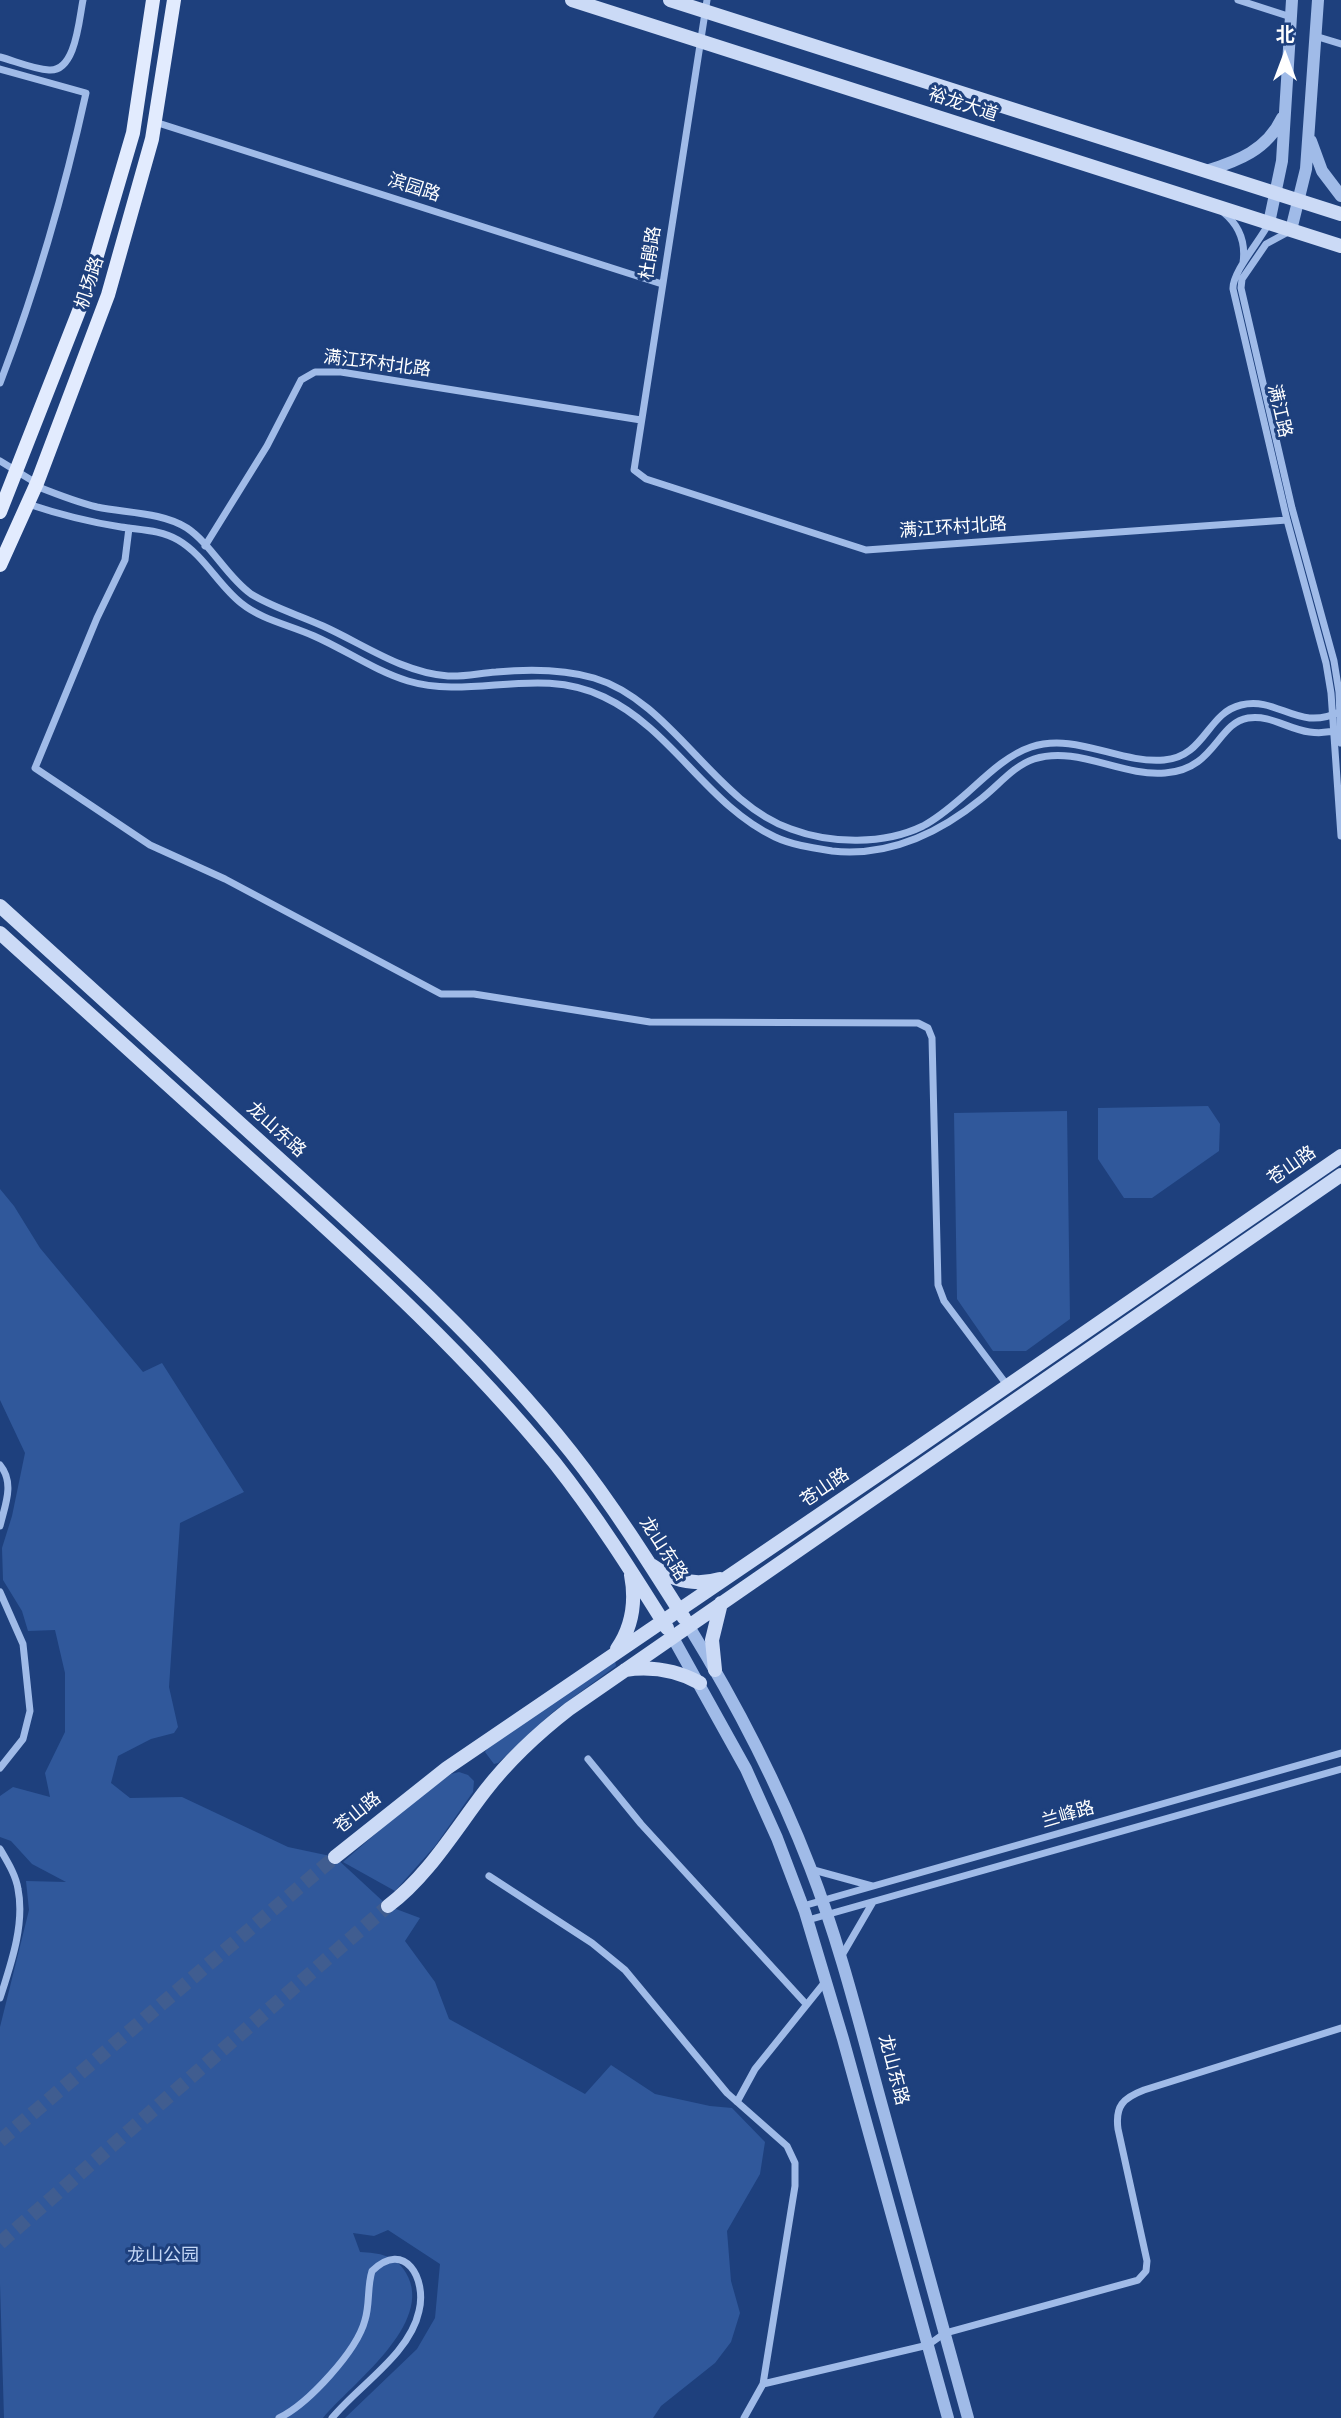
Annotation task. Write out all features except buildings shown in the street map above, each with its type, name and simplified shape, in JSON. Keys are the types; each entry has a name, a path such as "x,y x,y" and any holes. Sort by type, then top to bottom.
{"main road":[{"name":"机场路","path":"0,512 86,293 133,133 153,0"},
{"name":"机场路","path":"0,565 36,485 108,295 155,122 174,0"},
{"name":"裕龙大道","path":"572,0 1341,246"},
{"name":"裕龙大道","path":"670,0 707,6 1341,214"},
{"name":"龙山东路","path":"0,906 384,1254 459,1326 516,1387 570,1451 610,1504 688,1625"},
{"path":"0,933 436,1330 554,1463 594,1515 672,1636"},
{"name":"苍山路","path":"335,1857 447,1768 1341,1156"},
{"name":"苍山路","path":"388,1906 424,1870 492,1783 522,1750 569,1709 1341,1175"},
{"path":"648,1562 670,1576 687,1581 714,1581 731,1575"},
{"path":"613,1655 625,1636 632,1614 633,1590 628,1567"},
{"path":"715,1670 712,1640 721,1603"},
{"path":"621,1671 659,1669 700,1683"}],"street":[{"path":"0,57 49,70 62,66 68,60 75,44 83,0"},
{"path":"1238,0 1291,9"},
{"path":"1291,230 1306,169 1318,0"},
{"name":"杜鹃路","path":"634,470 707,6"},
{"name":"满江路","path":"1291,9 1282,161 1276,193 1269,223 1259,243 1233,280 1234,296 1287,520 1337,713"},
{"path":"1315,36 1341,44"},
{"path":"0,69 86,93 46,256 0,383"},
{"path":"1206,171 1239,160 1258,149 1274,132 1285,111"},
{"name":"滨园路","path":"155,122 662,284"},
{"path":"1309,132 1322,171 1341,196"},
{"path":"1214,206 1227,214 1240,232 1244,248 1243,263"},
{"name":"满江路","path":"1291,230 1266,244 1241,284 1292,508 1332,652 1339,692 1337,713 1341,836"},
{"name":"满江环村北路","path":"205,546 267,446 300,380 315,372 341,372 641,420"},
{"path":"0,460 36,485 89,505 173,521 189,530 232,579 255,597 323,625 414,669 454,677 507,671 562,672 593,678 616,687 644,706 747,803 782,826 808,834 861,839 894,836 912,830 934,819 1021,751 1048,743 1079,746 1145,760 1173,759 1195,747 1226,711 1244,704 1270,706 1303,719 1337,713"},
{"name":"满江环村北路","path":"634,470 646,480 866,550 1287,520"},
{"path":"28,504 68,517 165,535 180,541 247,607 315,636 403,679 444,687 508,682 552,683 601,695 647,725 734,810 776,838 831,850 881,850 904,844 962,813 1021,766 1043,757 1075,758 1154,774 1185,769 1205,757 1230,728 1249,718 1263,719 1308,733 1338,730"},
{"path":"130,528 125,560 97,618 35,768 150,845 225,879 441,994 474,994 650,1022 918,1023 928,1028 932,1038 938,1285 944,1301 1007,1385"},
{"name":"满江路","path":"1338,730 1341,743"},
{"path":"980,782 989,792"},
{"path":"776,838 782,826"},
{"path":"1326,1186 1341,1185"},
{"path":"0,1465 7,1475 9,1488 0,1526"},
{"path":"0,1592 23,1644 30,1711 23,1739 0,1768"},
{"name":"龙山东路","path":"688,1625 764,1760 827,1914 968,2418"},
{"path":"672,1636 700,1683 759,1797 808,1920 948,2418"},
{"name":"兰峰路","path":"803,1906 1341,1753"},
{"path":"588,1759 640,1824 806,2004"},
{"name":"兰峰路","path":"808,1920 1341,1769"},
{"path":"0,1849 16,1880 20,1909 8,1972 0,1998"},
{"path":"810,1869 872,1886"},
{"path":"489,1876 617,1962 715,2080 787,2146 792,2154 796,2167 794,2192 763,2384 744,2418"},
{"path":"841,1957 873,1902"},
{"path":"737,2102 755,2069 827,1980"},
{"path":"763,2384 928,2345 945,2333 1132,2282 1141,2277 1146,2271 1147,2261 1118,2129 1117,2114 1120,2104 1129,2096 1144,2090 1341,2028"},
{"path":"279,2418 310,2397 339,2363 360,2332 365,2321 372,2271 384,2261 400,2260 407,2263 414,2269 421,2288 419,2312 414,2325 406,2340 387,2362 332,2418"}],"green space":[{"path":"1208,1106 1220,1124 1219,1151 1152,1198 1124,1198 1098,1159 1098,1108"},
{"path":"1067,1111 1070,1319 1026,1351 993,1351 957,1299 954,1113"},
{"name":"龙山公园","path":"0,1189 40,1248 143,1372 162,1363 244,1492 180,1523 169,1687 178,1727 174,1733 151,1739 118,1756 111,1783 130,1798 182,1797 288,1847 335,1857 388,1906 420,1918 405,1941 435,1982 449,2019 585,2094 611,2065 655,2094 732,2108 765,2142 760,2174 727,2231 731,2281 740,2313 731,2342 715,2363 661,2406 653,2418 345,2418 417,2349 435,2318 440,2264 388,2230 374,2236 353,2233 360,2252 386,2256 402,2267 412,2292 409,2312 400,2332 386,2352 323,2418 4,2418 0,2284 0,2027 29,1910 26,1881 66,1882 32,1864 11,1841 0,1837 0,1796 13,1787 50,1797 45,1773 65,1732 65,1673 55,1630 28,1631 22,1611 3,1580 2,1548 12,1516 25,1453 0,1400"},
{"path":"615,1660 616,1666 553,1712 494,1764 485,1752 487,1749"},
{"path":"459,1772 474,1781 473,1792 435,1846 395,1891 343,1862 410,1804 451,1774"}],"tunnel":[{"path":"0,2141 335,1857"},
{"path":"0,2243 388,1906"}]}
